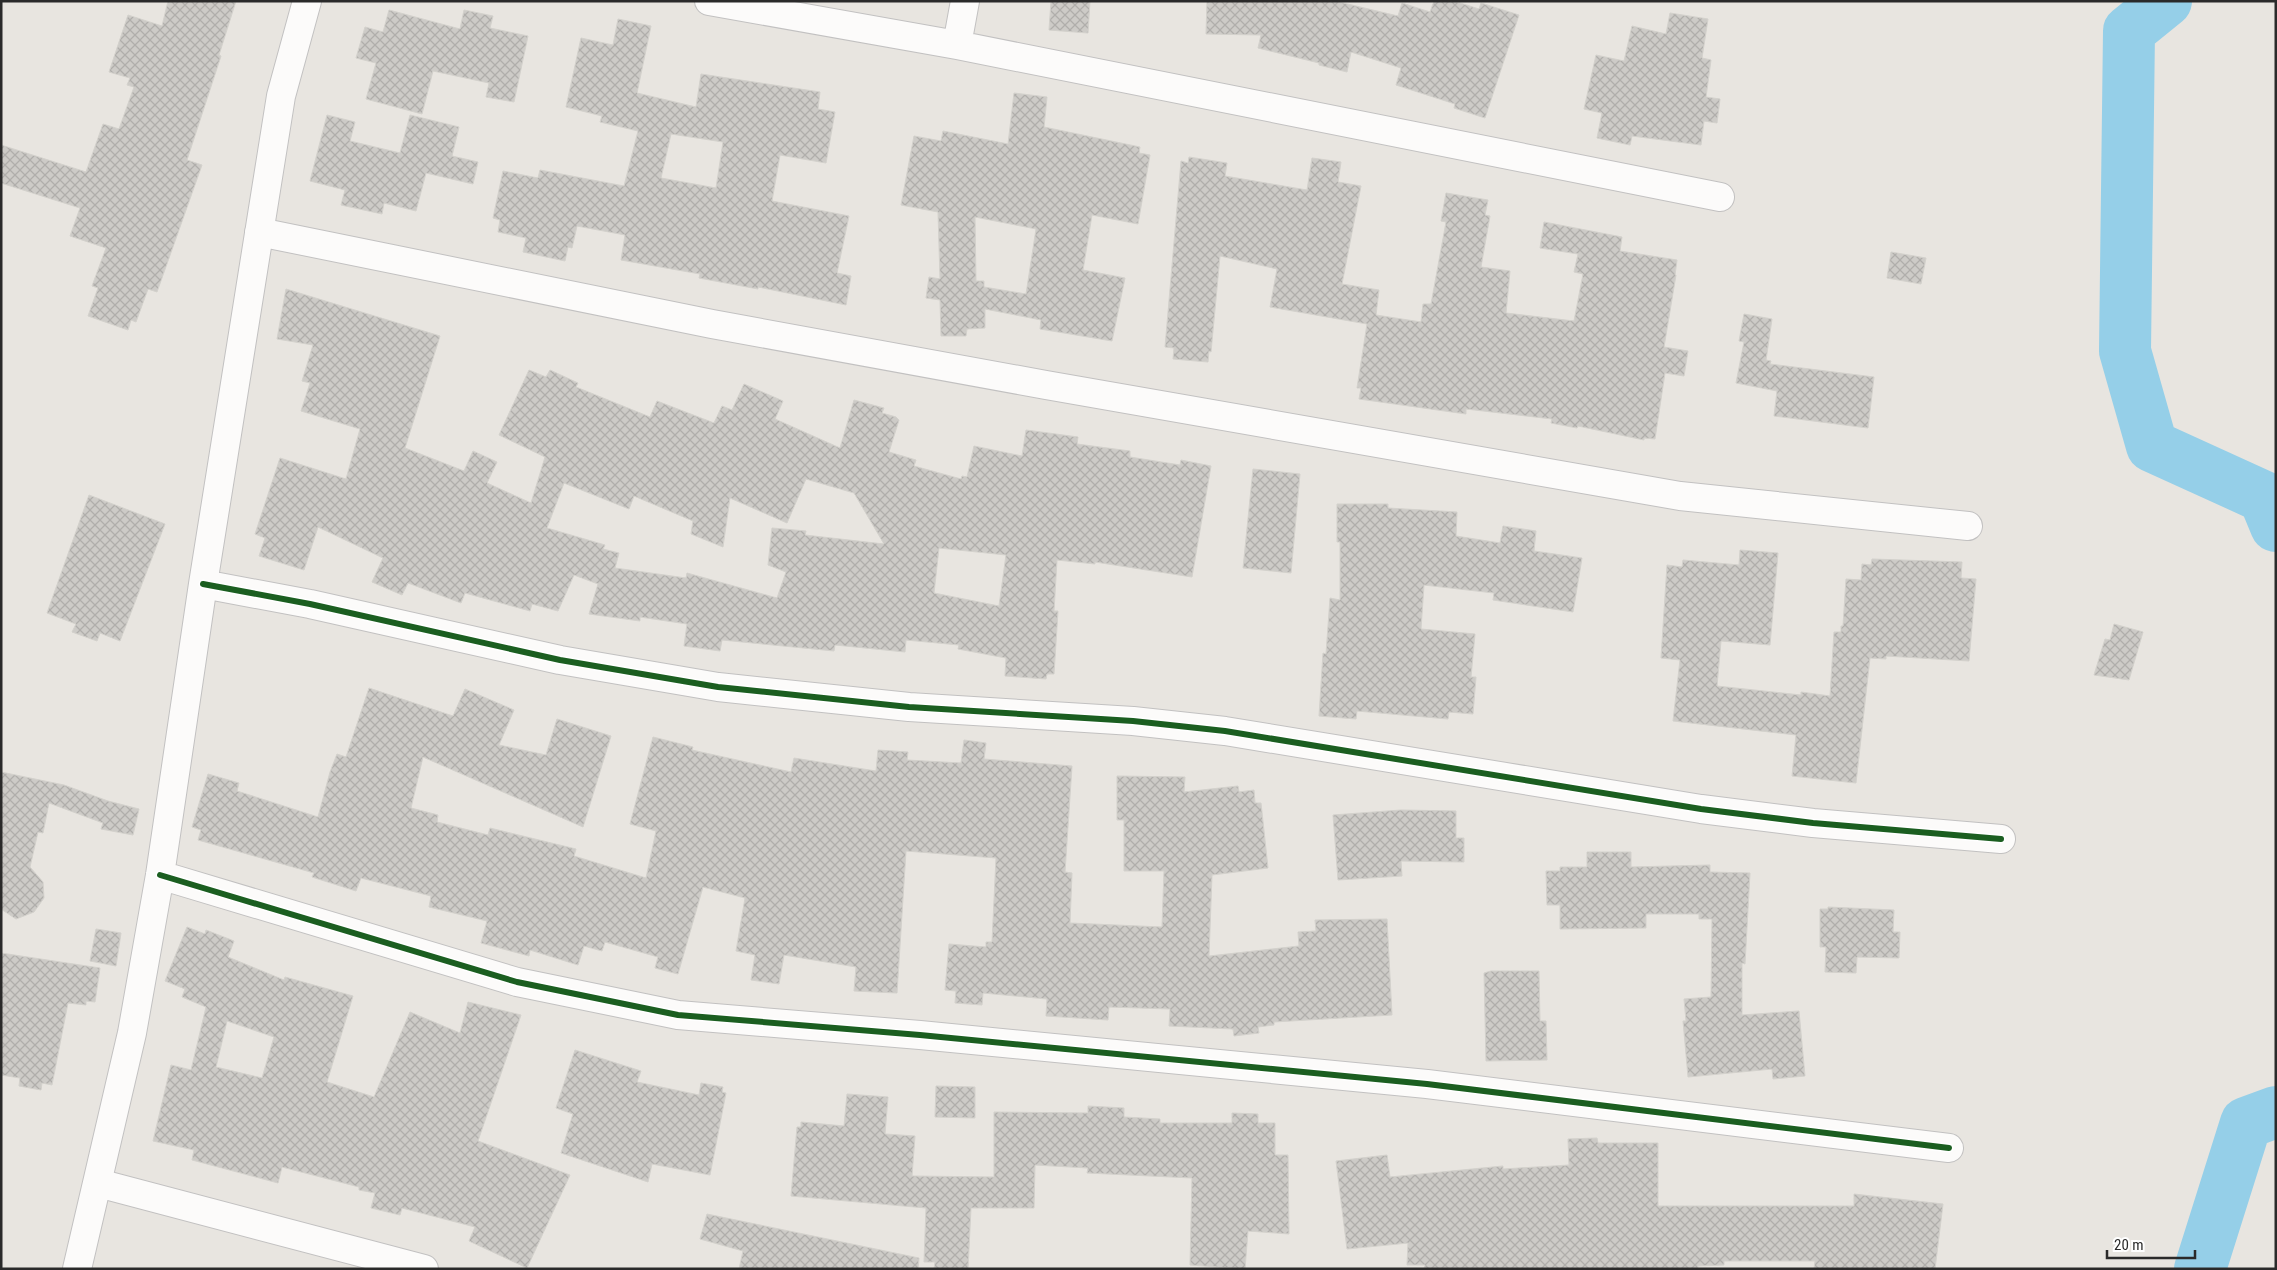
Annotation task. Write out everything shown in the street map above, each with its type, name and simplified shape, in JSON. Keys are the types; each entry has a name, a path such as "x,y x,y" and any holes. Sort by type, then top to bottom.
{"street":[{"path":"77,1269 132,1033 160,875 203,584 281,96 307,1"},
{"path":"709,1 957,45 1720,197"},
{"path":"957,45 965,1"},
{"path":"259,232 712,324 1056,387 1670,494 1968,526"},
{"path":"203,584 310,604 560,660 718,687 909,707 1133,721 1225,731 1701,809 1814,823 2001,839"},
{"path":"160,875 517,982 678,1015 890,1033 1427,1084 1949,1148"},
{"path":"98,1183 424,1269"}],"building":[{"path":"168,1 236,1 219,55 221,56 187,160 202,165 157,292 148,289 136,322 131,320 128,330 88,316 98,288 92,286 106,248 70,236 80,208 1,183 1,145 86,172 103,124 119,129 134,87 127,85 130,78 109,72 128,15 162,26"},
{"path":"1051,1 1090,1 1088,33 1049,30"},
{"path":"1207,1 1335,1 1398,16 1402,3 1430,12 1434,1 1454,1 1479,9 1481,3 1519,15 1485,118 1454,108 1455,104 1396,85 1401,68 1351,52 1347,72 1258,48 1261,35 1206,34"},
{"path":"389,10 460,29 464,10 493,16 490,28 528,36 514,102 486,97 489,83 433,71 422,114 366,99 376,63 356,58 365,27 383,32"},
{"path":"1670,13 1708,19 1702,58 1711,60 1706,97 1720,99 1717,123 1704,121 1701,145 1632,136 1630,145 1597,138 1602,113 1584,109 1596,55 1624,61 1632,26 1666,34"},
{"path":"618,19 651,26 637,93 696,107 701,74 820,92 818,109 835,112 826,163 780,155 772,201 849,216 837,273 851,276 846,305 758,287 758,289 699,278 700,274 621,260 625,235 577,226 572,248 568,247 565,261 523,252 526,238 498,232 500,220 493,218 503,171 538,178 540,170 624,186 638,131 600,122 602,116 566,107 581,38 613,45","holes":["671,134 723,142 716,188 661,178"]},
{"path":"1014,93 1047,97 1044,127 1140,147 1139,153 1150,155 1138,224 1092,215 1083,270 1125,278 1112,341 1040,329 1041,320 985,309 985,328 967,329 966,336 941,336 940,300 926,298 929,277 940,279 938,212 901,205 914,136 941,141 943,131 1008,144","holes":["975,217 1036,229 1026,294 984,287 984,281 976,281"]},
{"path":"327,115 355,122 350,141 400,153 410,115 459,127 452,156 478,162 473,184 426,173 416,211 384,203 382,214 341,205 345,190 310,181"},
{"path":"1189,157 1227,163 1225,176 1307,190 1312,158 1341,162 1338,182 1361,186 1342,284 1379,290 1376,315 1421,322 1423,304 1431,304 1446,222 1441,221 1446,193 1488,200 1485,215 1490,216 1481,267 1510,271 1506,313 1574,321 1583,274 1574,272 1578,254 1540,248 1544,222 1622,237 1620,251 1677,260 1664,347 1688,351 1684,376 1665,373 1655,439 1644,438 1644,440 1578,426 1577,428 1551,423 1552,419 1466,409 1466,414 1359,399 1361,388 1357,388 1367,324 1270,307 1277,269 1220,256 1211,352 1209,351 1208,362 1173,359 1174,348 1165,347 1181,161 1188,163"},
{"path":"1891,252 1926,258 1921,284 1887,278"},
{"path":"286,289 440,336 405,448 464,471 473,451 497,462 487,483 531,503 545,457 499,435 529,370 546,377 550,370 578,383 576,387 650,417 657,401 714,423 722,406 732,410 744,384 783,401 775,419 840,448 854,400 884,408 882,413 896,417 899,420 889,452 916,460 914,466 961,479 962,476 967,477 974,446 1022,456 1026,430 1078,437 1077,444 1130,451 1130,457 1180,465 1181,460 1211,466 1192,577 1095,562 1095,564 1057,560 1054,611 1058,611 1054,674 1047,674 1046,679 1005,676 1006,658 958,649 959,645 906,640 905,652 835,645 834,651 722,640 720,651 684,646 687,624 640,617 640,621 589,614 598,584 574,575 558,611 532,604 530,611 465,593 461,603 408,583 402,595 372,582 383,558 318,527 304,570 259,556 265,538 255,534 280,458 346,479 360,429 301,411 310,383 302,381 313,345 277,339","holes":["806,479 854,493 884,544 805,535 806,531 772,528 768,565 786,572 777,598 687,573 686,578 615,568 619,553 603,549 605,545 547,528 564,483 629,509 634,496 693,521 691,534 723,547 730,498 787,523","939,548 1006,555 999,606 934,593"]},
{"path":"1744,314 1772,319 1766,360 1771,361 1770,364 1874,377 1868,428 1774,416 1777,391 1736,383 1744,342 1739,341"},
{"path":"1253,469 1300,474 1291,573 1243,568"},
{"path":"89,495 165,524 120,641 100,633 97,641 72,632 76,624 47,613"},
{"path":"1337,504 1388,504 1388,508 1457,512 1456,536 1500,543 1503,526 1536,531 1534,551 1582,558 1573,612 1493,600 1494,593 1424,585 1421,629 1475,634 1471,677 1476,677 1473,714 1449,712 1448,719 1357,711 1356,719 1319,716 1323,653 1326,654 1330,598 1340,600 1340,542 1337,542"},
{"path":"1740,550 1778,553 1770,645 1721,641 1717,686 1801,695 1801,692 1830,696 1834,632 1841,632 1841,626 1843,626 1846,579 1861,580 1862,564 1871,565 1872,559 1962,562 1961,578 1976,579 1969,661 1886,656 1886,659 1870,658 1856,783 1792,776 1796,735 1673,721 1680,660 1661,658 1667,565 1682,567 1683,560 1739,565"},
{"path":"2114,624 2143,632 2129,680 2094,675 2105,639 2110,640"},
{"path":"369,688 453,716 465,689 514,710 499,745 546,755 557,719 611,736 583,827 423,757 411,808 438,815 437,822 488,835 490,828 576,849 574,856 646,878 656,831 630,824 653,737 693,747 692,750 791,772 794,758 876,771 878,750 908,752 907,760 961,763 964,740 986,743 984,759 1072,766 1065,872 1072,873 1070,923 1162,927 1164,871 1124,871 1124,820 1117,820 1117,776 1185,777 1184,792 1238,786 1239,792 1254,790 1255,803 1261,803 1268,868 1212,875 1209,956 1299,946 1298,932 1316,931 1315,920 1387,919 1392,1015 1274,1022 1274,1025 1258,1027 1259,1033 1234,1036 1233,1029 1169,1026 1170,1009 1109,1007 1108,1020 1046,1016 1047,999 983,993 982,1005 955,1003 956,991 945,990 949,944 986,947 986,942 992,942 996,858 906,851 897,993 854,991 856,967 784,955 779,984 751,980 755,955 736,951 745,898 703,887 678,974 655,968 658,957 605,942 602,951 584,946 578,965 530,950 529,956 481,943 487,921 429,907 431,896 361,878 356,891 312,877 314,873 198,840 201,830 192,827 208,774 239,783 237,791 318,817 330,772 337,754 346,757"},
{"path":"1,772 64,785 108,801 139,809 133,835 101,829 103,823 49,803 43,833 38,832 30,867 43,882 44,898 34,912 16,919 1,909"},
{"path":"1401,810 1456,811 1456,838 1464,838 1464,862 1401,861 1402,876 1338,880 1333,815"},
{"path":"1587,852 1631,852 1631,867 1710,865 1710,872 1750,873 1745,964 1742,963 1742,1015 1799,1011 1805,1076 1773,1079 1772,1069 1688,1077 1683,1021 1686,1021 1684,999 1711,997 1712,919 1699,919 1699,914 1646,914 1646,928 1560,929 1560,905 1547,905 1546,871 1560,871 1560,867 1587,867"},
{"path":"1828,907 1894,910 1893,932 1900,932 1899,958 1857,957 1856,973 1825,972 1826,947 1820,947 1820,909 1828,909"},
{"path":"187,927 205,934 206,930 234,941 228,957 284,980 285,977 353,996 327,1082 374,1097 410,1012 460,1033 468,1002 521,1015 478,1141 570,1175 527,1268 469,1241 475,1227 402,1208 400,1215 371,1208 375,1193 359,1190 359,1187 282,1167 278,1183 192,1160 194,1150 153,1141 171,1065 191,1070 206,1007 182,997 185,989 165,981","holes":["227,1021 274,1037 262,1078 216,1067"]},
{"path":"96,929 121,933 116,966 90,961"},
{"path":"1,953 100,968 95,1002 86,1001 86,1005 68,1003 52,1085 42,1083 41,1090 19,1086 20,1078 1,1075"},
{"path":"1491,971 1539,971 1540,1021 1546,1021 1547,1060 1486,1061 1484,973"},
{"path":"575,1050 641,1071 637,1082 699,1095 701,1083 723,1087 722,1092 726,1093 710,1175 652,1164 648,1182 561,1153 573,1114 556,1108"},
{"path":"936,1086 975,1087 975,1118 935,1117"},
{"path":"847,1094 888,1097 885,1134 915,1136 912,1176 994,1177 994,1112 1088,1113 1088,1106 1124,1108 1124,1117 1160,1119 1160,1123 1232,1123 1232,1113 1258,1114 1258,1123 1275,1123 1275,1155 1288,1155 1289,1234 1248,1231 1245,1269 1190,1265 1192,1178 1087,1173 1088,1168 1035,1165 1034,1208 971,1208 968,1269 934,1269 935,1262 924,1262 926,1208 791,1196 797,1127 801,1127 801,1122 844,1126"},
{"path":"1597,1138 1598,1143 1658,1143 1658,1206 1854,1206 1854,1194 1943,1204 1935,1269 1814,1269 1815,1261 1724,1261 1724,1265 1698,1266 1698,1269 1424,1269 1425,1265 1407,1265 1408,1243 1347,1249 1336,1161 1387,1155 1390,1177 1503,1166 1503,1169 1569,1165 1568,1139"},
{"path":"707,1214 919,1258 918,1269 739,1269 743,1251 700,1239"}],"waterway":[{"path":"2166,1 2129,31 2125,351 2152,446 2264,497 2276,526"},
{"path":"2200,1269 2246,1123 2276,1112"}],"cycle path":[{"path":"203,584 310,604 560,660 718,687 909,707 1133,721 1225,731 1701,809 1813,823 2001,839"},
{"path":"160,875 517,982 678,1015 920,1035 1427,1084 1949,1148"}]}
